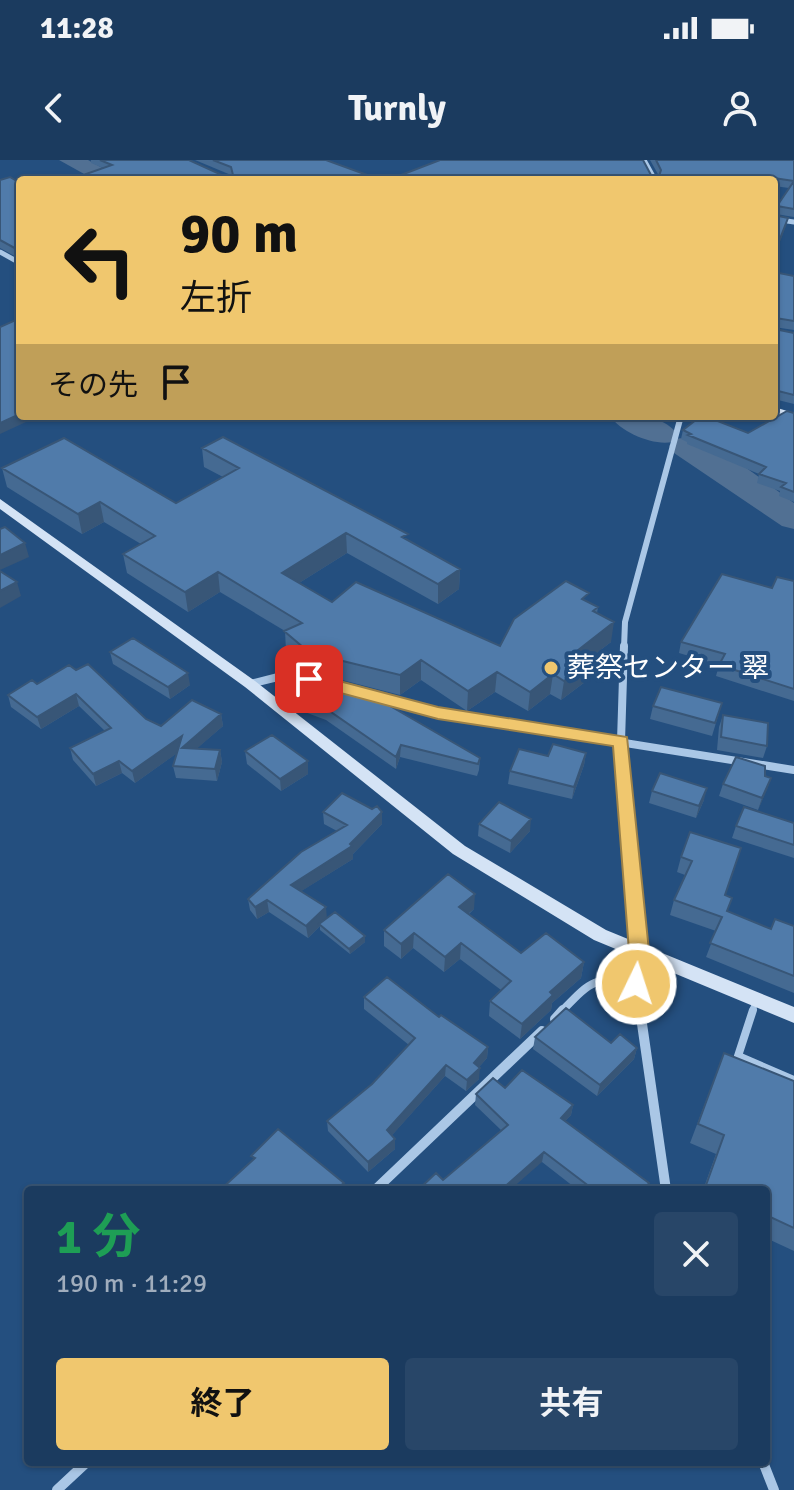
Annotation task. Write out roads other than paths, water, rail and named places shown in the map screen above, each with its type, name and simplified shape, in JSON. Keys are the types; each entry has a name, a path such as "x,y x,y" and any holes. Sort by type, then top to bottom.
{"street":[{"path":"665,1186 636,984 639,951 621,741 625,622 680,420"},
{"path":"0,503 250,684 459,850 600,935 794,1015"},
{"path":"250,684 286,675 332,683"},
{"path":"362,692 438,713 794,770"},
{"path":"379,1186 594,980 607,975 636,984"},
{"path":"57,1490 83,1466"},
{"path":"765,1466 774,1490"}],"lane":[{"path":"756,1000 738,1056 794,1080"}],"waterway":[{"path":"70,160 104,176"},
{"path":"633,420 662,435"},
{"path":"685,446 727,471 794,519"}],"place":[{"name":"葬祭センター 翠","path":"551,668"}]}
